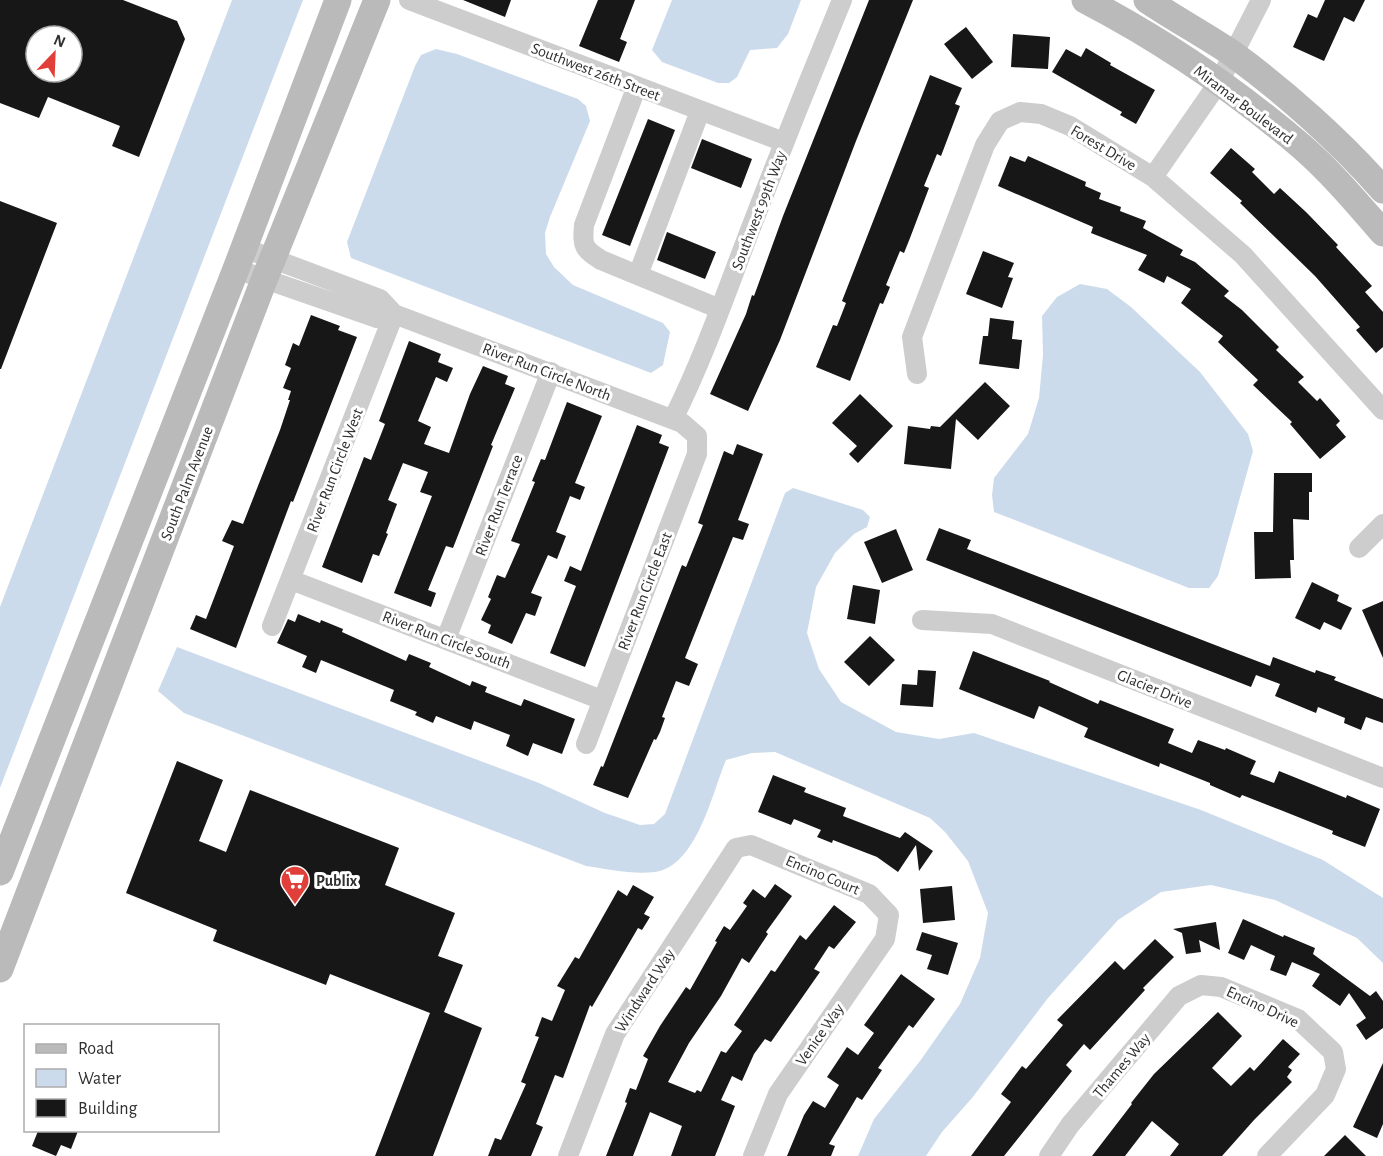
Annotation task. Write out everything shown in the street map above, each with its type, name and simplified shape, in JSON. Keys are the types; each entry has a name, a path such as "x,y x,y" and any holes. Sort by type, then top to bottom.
{"main road":[{"name":"South Palm Avenue","path":"0,872 240,259 338,0"},
{"name":"South Palm Avenue","path":"0,969 268,269 377,0"},
{"name":"Miramar Boulevard","path":"1085,0 1142,31 1218,82 1301,147 1340,184 1383,233"},
{"name":"Miramar Boulevard","path":"1147,0 1233,54 1362,165 1383,190"}],"street":[{"name":"Southwest 26th Street","path":"409,0 784,142"},
{"name":"Southwest 99th Way","path":"673,419 720,309 784,142 842,0"},
{"path":"1153,177 1218,82 1261,0"},
{"path":"637,87 585,225 583,241 586,250 601,260 720,309"},
{"path":"638,275 700,111"},
{"name":"Forest Drive","path":"917,374 912,337 985,145 1000,122 1020,112 1041,114 1070,126 1153,177 1243,255 1383,410"},
{"name":"River Run Circle North","path":"240,259 268,269 377,318 394,314 673,419 682,423 697,436"},
{"name":"River Run Circle West","path":"272,626 394,314"},
{"name":"River Run Terrace","path":"446,639 551,372"},
{"name":"River Run Circle East","path":"586,744 697,454 697,436"},
{"path":"1359,548 1383,524"},
{"name":"River Run Circle South","path":"291,580 602,700"},
{"name":"Glacier Drive","path":"922,620 992,624 1383,778"},
{"name":"Encino Court","path":"751,845 869,894 889,915"},
{"name":"Windward Way","path":"568,1156 615,1034 736,849 751,845"},
{"name":"Venice Way","path":"753,1156 778,1094 885,939 889,915"},
{"name":"Encino Drive","path":"1201,985 1221,987 1298,1018 1333,1052 1336,1069 1325,1095 1267,1156"},
{"name":"Thames Way","path":"1049,1156 1070,1125 1179,996 1201,985"}],"water":[{"path":"232,0 303,0 0,788 0,607"},
{"path":"672,0 801,0 788,34 777,48 750,50 737,77 729,83 718,83 662,62 652,50"},
{"path":"436,49 457,54 578,99 586,106 590,121 550,217 545,233 546,254 554,267 573,285 663,323 670,332 663,365 651,373 351,258 347,242 415,66 421,55"},
{"path":"1080,284 1107,289 1131,307 1200,372 1248,434 1253,451 1218,576 1209,588 1189,588 994,512 992,495 994,478 1028,434 1039,398 1043,355 1042,316 1057,297"},
{"path":"793,488 863,510 870,517 867,527 854,534 835,553 816,587 807,633 819,669 841,702 896,732 939,739 974,733 1201,810 1323,860 1383,898 1383,963 1357,938 1275,900 1211,885 1161,892 1118,920 1048,998 972,1098 942,1132 926,1156 858,1156 874,1119 920,1061 960,1004 980,958 988,913 968,861 945,832 930,818 775,752 752,753 726,760 701,826 682,857 670,867 655,872 638,873 586,866 184,713 158,691 177,647 539,783 605,813 640,825 654,824 665,814 785,493"}],"building":[{"path":"0,0 123,0 177,21 185,39 139,157 112,146 120,126 48,97 39,118 0,103"},
{"path":"463,0 511,0 505,17"},
{"path":"598,0 635,0 620,39 627,42 619,62 579,46"},
{"path":"869,0 913,0 780,340 748,411 710,394 746,314 752,295 754,296 783,216"},
{"path":"1325,0 1365,0 1354,22 1344,17 1324,61 1293,47 1308,14 1317,18"},
{"path":"966,27 993,62 972,79 944,44"},
{"path":"1013,34 1050,37 1048,69 1011,67"},
{"path":"1086,48 1111,63 1110,65 1155,90 1136,124 1120,115 1122,112 1052,72 1066,49 1081,57"},
{"path":"930,75 962,88 955,104 960,106 941,156 937,154 924,186 929,188 904,253 900,251 886,285 890,287 883,304 880,303 850,381 816,367 833,325 837,326 846,303 842,301"},
{"path":"648,119 675,130 630,246 602,235"},
{"path":"702,139 752,159 741,188 691,168"},
{"path":"1231,148 1255,169 1252,172 1274,194 1280,188 1306,212 1338,245 1336,247 1372,286 1365,292 1383,312 1383,347 1376,353 1356,330 1360,327 1315,276 1240,203 1242,201 1210,173"},
{"path":"1010,156 1025,162 1028,156 1086,182 1085,186 1101,193 1099,199 1121,207 1120,211 1146,221 1143,228 1183,250 1180,255 1195,262 1229,291 1224,296 1242,310 1279,347 1276,350 1304,377 1298,382 1317,401 1320,398 1340,421 1336,425 1346,437 1320,459 1290,424 1292,422 1253,385 1258,380 1218,342 1223,336 1181,303 1191,289 1167,276 1164,283 1138,270 1147,255 1091,233 1093,227 998,186"},
{"path":"0,201 57,223 1,369 0,369"},
{"path":"667,232 716,252 705,279 657,260"},
{"path":"983,251 1014,263 1008,277 1013,278 1002,308 966,294"},
{"path":"311,315 340,326 338,330 357,337 293,502 291,501 236,648 190,629 196,615 206,619 234,546 222,541 232,520 243,524 280,430 291,391 283,388 291,368 285,365 293,343 299,346"},
{"path":"990,318 1014,321 1012,339 1022,340 1019,369 979,364 983,336 988,336"},
{"path":"409,341 441,354 438,362 453,368 447,382 436,377 418,421 431,427 424,444 449,453 470,394 483,366 508,376 505,384 515,388 453,548 446,546 428,590 436,593 431,607 394,593 432,496 420,492 428,472 403,463 388,500 397,504 386,533 388,534 379,556 373,554 362,583 322,567 364,457 371,460 385,424 379,421"},
{"path":"985,382 1010,406 978,440 956,419 951,469 904,464 908,426 930,429 931,426 940,427"},
{"path":"860,394 893,426 858,463 849,454 857,446 832,423"},
{"path":"567,402 602,416 575,483 585,487 580,500 570,496 556,532 566,536 557,559 548,555 531,593 542,597 535,616 526,613 512,644 488,633 491,625 481,620 491,599 488,597 497,575 505,578 520,544 511,541 535,482 532,481 541,459 545,460"},
{"path":"637,425 662,435 659,443 669,447 585,667 550,653 576,586 564,581 570,566 581,571"},
{"path":"737,444 763,454 738,520 749,524 743,540 733,537 685,658 698,664 689,686 676,681 662,717 665,718 660,732 656,740 654,739 628,798 593,785 601,766 603,767 682,565 686,567 703,525 698,523 724,451 733,455"},
{"path":"1274,473 1312,473 1309,520 1293,519 1294,560 1290,560 1291,578 1255,579 1254,532 1273,532"},
{"path":"939,528 971,540 967,549 1270,666 1273,657 1315,673 1316,670 1336,677 1334,680 1383,699 1383,723 1366,717 1361,730 1344,723 1345,718 1318,707 1316,713 1275,696 1280,684 1256,675 1251,687 926,560"},
{"path":"896,529 913,570 882,583 864,542"},
{"path":"1312,582 1339,595 1337,601 1352,608 1341,630 1324,622 1320,630 1295,618"},
{"path":"853,585 880,590 875,624 847,619"},
{"path":"1383,601 1383,658 1362,610"},
{"path":"298,614 343,629 342,632 406,661 409,654 431,663 429,667 470,686 472,681 487,687 485,692 521,706 524,699 575,719 562,754 533,743 528,756 506,746 510,735 474,721 471,730 436,716 433,723 415,715 417,712 390,701 394,690 321,660 316,673 302,667 307,656 277,643 288,619 295,622"},
{"path":"870,636 895,660 869,686 844,662"},
{"path":"973,651 1050,681 1098,704 1100,700 1174,729 1168,743 1192,753 1198,740 1225,750 1226,748 1256,761 1250,774 1274,783 1279,771 1380,809 1365,847 1283,811 1242,795 1240,798 1160,763 1159,767 1084,737 1088,728 1039,706 1034,719 959,689"},
{"path":"918,670 936,671 933,707 900,705 902,684 917,685"},
{"path":"177,761 223,780 199,841 226,852 250,790 399,848 385,885 455,913 438,956 463,965 444,1012 482,1028 433,1156 375,1156 430,1013 330,974 326,985 213,941 217,930 126,893"},
{"path":"773,775 806,788 804,792 846,808 843,816 900,838 905,832 933,851 919,871 916,845 898,872 877,857 833,840 832,843 817,837 821,830 794,819 791,825 758,812"},
{"path":"775,884 792,896 766,932 768,934 749,963 742,958 721,996 689,1043 668,1082 695,1093 697,1090 701,1092 721,1051 726,1053 742,1031 734,1025 771,970 775,972 800,935 806,940 834,905 856,922 834,949 829,946 814,969 820,972 771,1042 765,1039 754,1054 742,1081 732,1076 721,1100 735,1106 715,1156 671,1156 682,1126 650,1112 633,1156 606,1156 627,1103 625,1102 630,1088 636,1090 648,1059 643,1056 660,1026 686,987 690,990 724,926 730,930 747,906 743,903 753,889 765,898"},
{"path":"633,885 654,897 644,914 650,917 642,930 638,928 592,1007 590,1005 563,1078 555,1075 536,1124 543,1127 531,1156 488,1156 495,1138 501,1140 526,1084 521,1082 539,1037 535,1036 542,1017 552,1021 565,990 557,986 575,957 579,959 618,890 627,896"},
{"path":"952,886 955,920 923,923 920,889"},
{"path":"1243,919 1315,948 1313,954 1370,996 1376,991 1383,1001 1383,1028 1366,1040 1356,1025 1366,1018 1349,993 1340,1006 1312,986 1320,974 1292,962 1286,976 1270,970 1275,956 1251,945 1244,960 1228,953"},
{"path":"1216,922 1220,950 1199,940 1201,952 1186,954 1182,933 1173,929"},
{"path":"922,932 958,943 948,975 927,969 932,955 916,950"},
{"path":"1155,939 1174,957 1143,988 1145,990 1090,1050 1084,1044 1066,1065 1072,1071 1004,1156 971,1156 1011,1102 1001,1094 1022,1066 1026,1069 1063,1025 1057,1020 1115,961 1124,970"},
{"path":"901,974 935,999 913,1028 909,1025 878,1068 882,1070 862,1100 857,1097 829,1144 835,1146 831,1156 787,1156 804,1115 813,1101 825,1108 839,1085 827,1077 847,1047 858,1055 874,1033 864,1025"},
{"path":"1218,1012 1242,1036 1212,1068 1231,1086 1250,1067 1254,1071 1283,1039 1300,1054 1288,1067 1292,1070 1287,1077 1292,1082 1222,1156 1170,1156 1179,1144 1152,1121 1125,1156 1092,1156 1154,1074"},
{"path":"1383,1063 1383,1124 1377,1138 1353,1127"},
{"path":"38,1132 78,1132 71,1149 61,1145 56,1156 32,1146"},
{"path":"1345,1135 1366,1156 1324,1156"}],"place":[{"name":"Publix","path":"295,906"}]}
